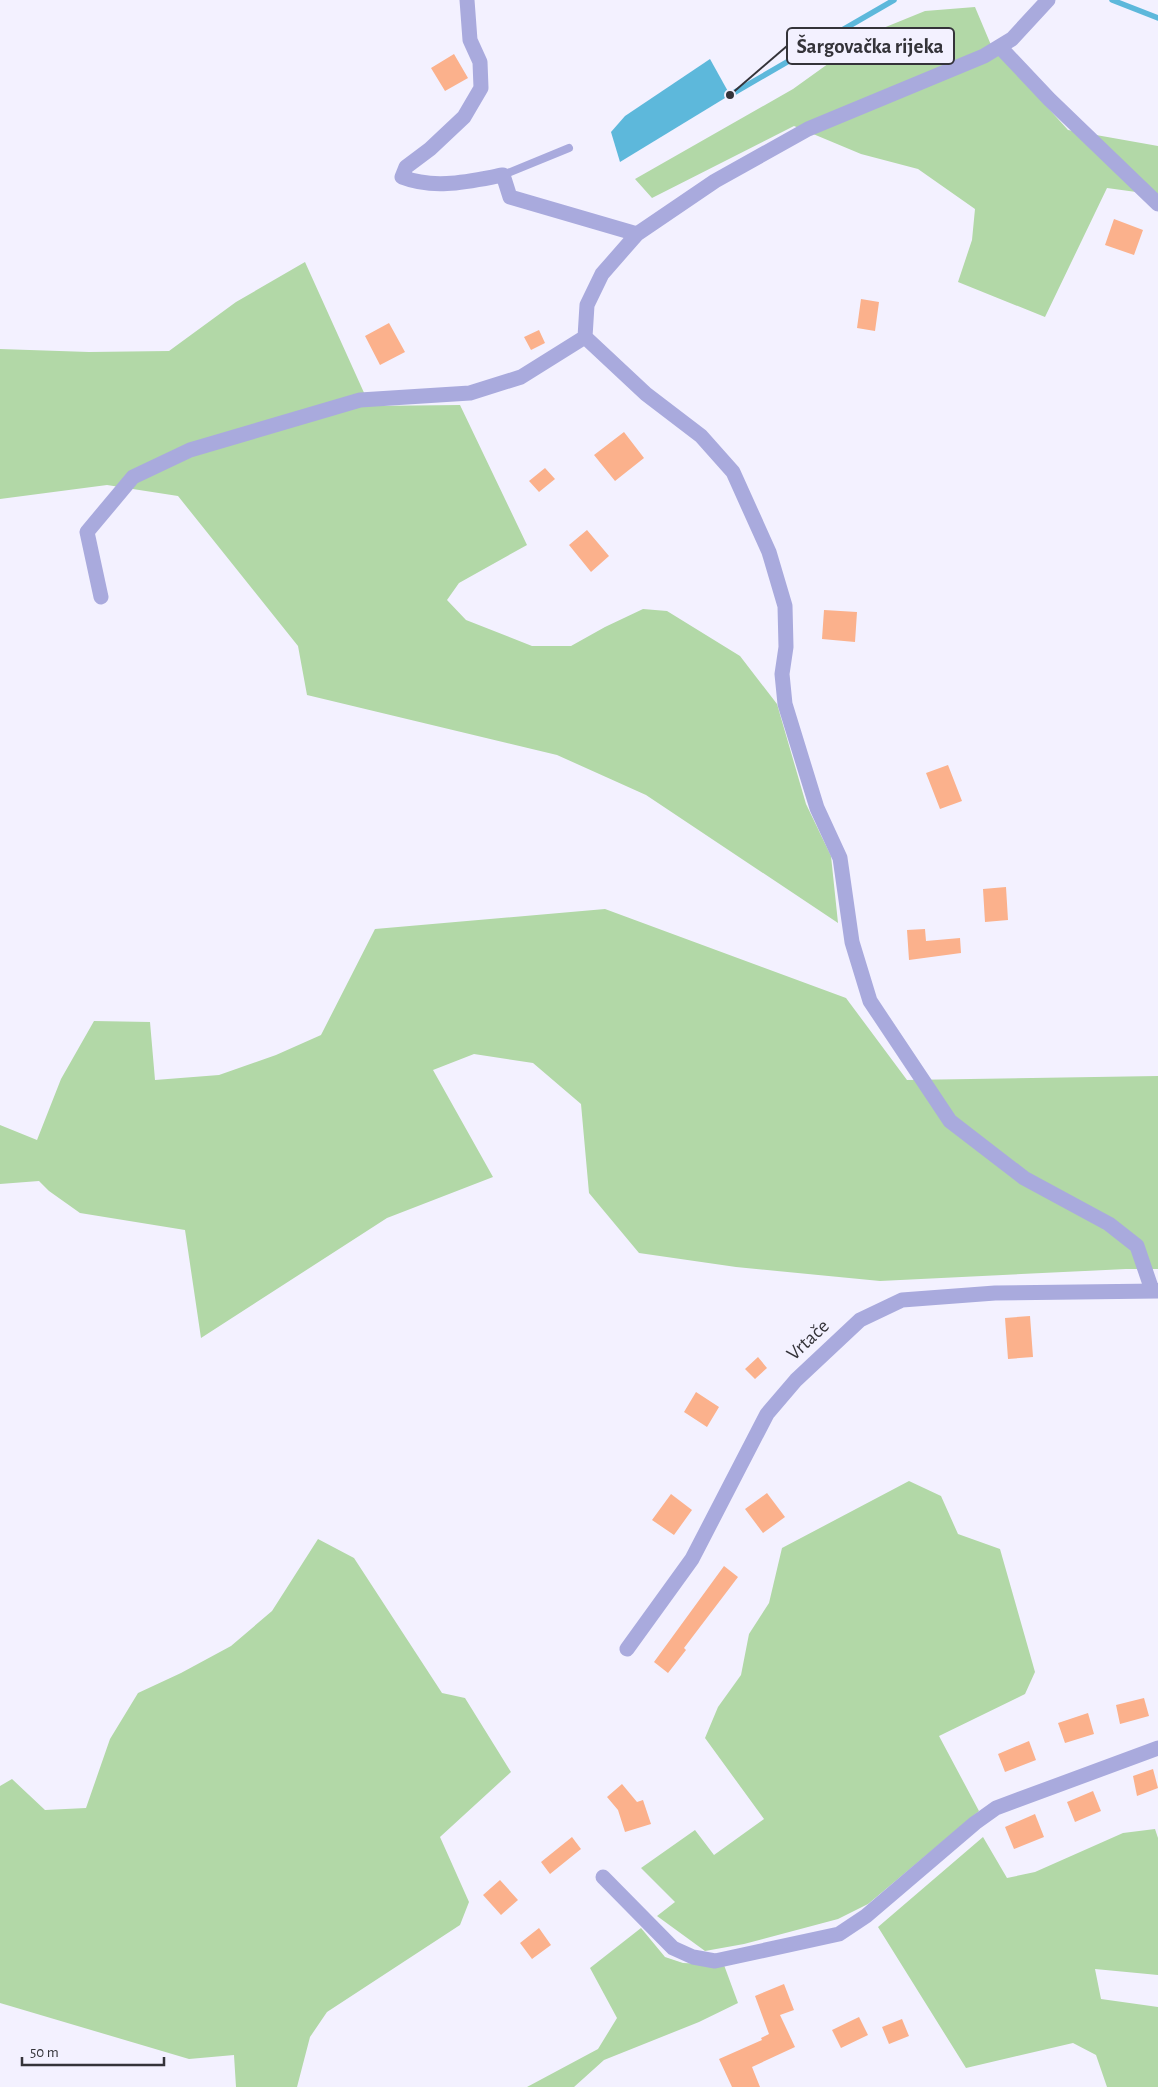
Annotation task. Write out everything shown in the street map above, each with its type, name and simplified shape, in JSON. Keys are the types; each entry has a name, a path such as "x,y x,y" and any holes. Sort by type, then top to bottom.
{"street":[{"path":"467,0 470,40 480,62 481,88 464,117 430,149 406,168 402,177 417,183 458,183 503,175 510,197 637,234"},
{"path":"585,337 587,305 602,274 637,234 715,181 808,129 984,56 1000,47 1012,39 1048,0"},
{"path":"1000,47 1049,99 1158,204"},
{"path":"101,597 87,532 133,477 190,450 360,400 470,393 520,377 585,337"},
{"path":"585,337 646,394 702,436 733,472 768,552 784,606 786,647 782,674 785,704 817,808 840,858 852,942 870,1001 950,1121 1024,1178 1109,1224 1137,1246 1155,1290"},
{"name":"Vrtače","path":"627,1649 692,1559 767,1414 796,1380 860,1320 902,1300 995,1293 1155,1290"},
{"path":"603,1877 672,1948 693,1957 715,1960 839,1934 866,1916 974,1823 996,1808 1158,1748"}],"lane":[{"path":"503,175 569,148"}],"green space":[{"path":"975,7 991,45 1068,130 1158,146 1158,195 1107,188 1045,317 958,282 972,240 975,209 918,169 861,154 794,126 652,198 635,179 793,89 871,33 925,11"},
{"path":"305,262 370,406 460,405 527,545 459,583 447,600 466,620 532,646 571,646 643,609 667,611 740,656 777,704 806,804 831,856 838,923 646,795 557,755 307,695 298,646 178,496 107,485 0,499 0,349 89,352 169,351 236,302"},
{"path":"605,909 846,998 907,1080 1158,1076 1158,1269 880,1281 736,1267 639,1253 589,1193 581,1104 533,1063 474,1054 433,1070 493,1177 387,1218 201,1338 185,1230 80,1213 49,1191 39,1181 0,1184 0,1125 37,1140 61,1079 94,1021 150,1022 155,1080 219,1075 276,1055 321,1035 375,929"},
{"path":"909,1481 941,1496 958,1534 1000,1549 1035,1672 1025,1694 939,1736 979,1811 868,1904 838,1919 744,1944 705,1951 657,1916 675,1902 641,1868 695,1830 714,1855 764,1819 705,1738 718,1707 741,1675 749,1634 769,1603 782,1548"},
{"path":"318,1539 354,1558 442,1693 465,1698 511,1772 440,1837 469,1902 460,1925 327,2012 310,2037 297,2087 236,2087 234,2055 189,2059 0,2003 0,1786 12,1779 45,1810 86,1808 110,1739 138,1693 181,1673 231,1646 272,1611"},
{"path":"1155,1829 1158,1838 1158,1975 1095,1969 1101,1999 1158,2007 1158,2087 1107,2087 1096,2055 1073,2043 966,2068 878,1927 983,1837 1007,1878 1035,1872 1123,1833"},
{"path":"641,1928 665,1957 683,1963 724,1965 738,2003 699,2022 604,2060 574,2087 527,2087 598,2049 617,2018 590,1968"}],"water":[{"path":"710,59 730,95 620,162 611,132 625,116"}],"building":[{"path":"454,54 468,78 445,91 431,68"},
{"path":"1114,219 1143,230 1134,255 1105,245"},
{"path":"861,299 879,302 875,331 857,328"},
{"path":"389,323 405,352 380,365 365,336"},
{"path":"539,330 545,343 531,350 524,337"},
{"path":"624,432 644,458 615,481 594,455"},
{"path":"545,468 555,479 539,492 529,481"},
{"path":"587,530 609,556 591,572 569,545"},
{"path":"824,610 857,612 855,642 822,639"},
{"path":"948,765 962,801 940,809 926,773"},
{"path":"1006,887 1008,920 985,922 983,889"},
{"path":"925,929 926,941 960,938 961,953 909,960 907,930"},
{"path":"1030,1316 1033,1357 1008,1359 1005,1318"},
{"path":"758,1357 767,1368 755,1379 745,1369"},
{"path":"696,1392 719,1407 707,1427 684,1412"},
{"path":"767,1493 785,1517 763,1533 745,1509"},
{"path":"671,1494 692,1510 674,1535 652,1520"},
{"path":"724,1566 738,1577 684,1648 686,1650 668,1673 654,1662"},
{"path":"1144,1698 1149,1716 1120,1724 1116,1705"},
{"path":"1088,1713 1094,1734 1065,1743 1058,1723"},
{"path":"1029,1741 1036,1760 1005,1772 998,1754"},
{"path":"1153,1769 1158,1788 1137,1796 1133,1776"},
{"path":"622,1784 637,1802 643,1800 651,1824 625,1832 618,1810 607,1797"},
{"path":"1093,1791 1101,1811 1075,1822 1067,1802"},
{"path":"1035,1814 1044,1837 1014,1849 1005,1827"},
{"path":"572,1837 581,1849 550,1874 541,1862"},
{"path":"500,1880 518,1900 501,1915 483,1895"},
{"path":"539,1928 551,1945 532,1959 520,1943"},
{"path":"784,1984 794,2010 780,2015 795,2047 752,2067 760,2087 732,2087 719,2059 762,2040 761,2038 769,2034 755,1996"},
{"path":"859,2017 868,2035 841,2048 832,2030"},
{"path":"902,2019 909,2036 889,2044 882,2027"}],"waterway":[{"path":"730,95 894,0"},
{"path":"1112,0 1158,18"}],"place":[{"name":"Šargovačka rijeka","path":"730,95"}]}
